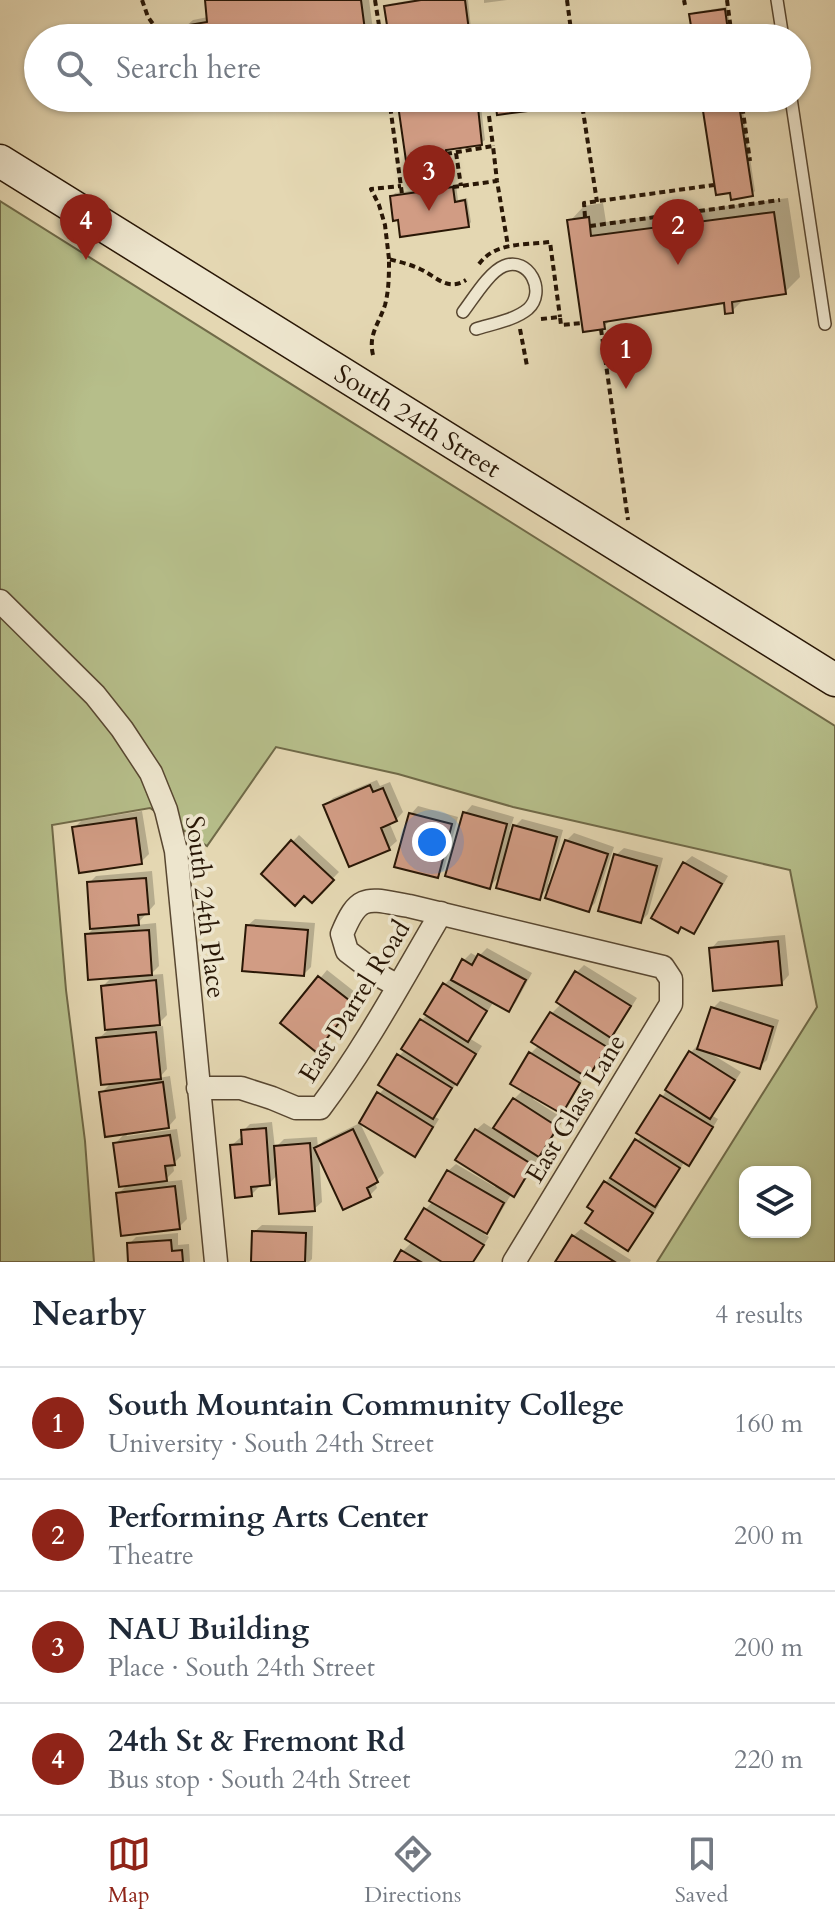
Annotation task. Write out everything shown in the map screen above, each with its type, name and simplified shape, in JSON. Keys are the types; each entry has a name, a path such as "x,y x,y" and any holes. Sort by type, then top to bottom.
{"main road":[{"name":"South 24th Street","path":"0,161 835,680"}],"street":[{"name":"South 24th Place","path":"0,601 95,695 151,773 166,810 176,851 198,1088"},
{"path":"398,986 347,951 342,934 350,914 363,902 378,901 441,913"},
{"name":"East Darrel Road","path":"198,1088 241,1088 296,1108 320,1108 441,913"},
{"name":"East Glass Lane","path":"441,913 663,967 671,979 671,1004 514,1262"},
{"path":"198,1088 216,1262"}],"lane":[{"path":"777,0 781,24"},
{"path":"793,112 825,324"},
{"path":"463,312 502,266 510,264 521,267 535,279 536,295 529,308 521,314 476,329"}],"path":[{"path":"142,0 153,24"},
{"path":"375,0 379,24"},
{"path":"567,0 570,24"},
{"path":"727,0 730,24"},
{"path":"391,112 402,194"},
{"path":"583,112 597,202"},
{"path":"743,112 750,161"},
{"path":"489,116 508,246"},
{"path":"446,154 493,146"},
{"path":"456,153 461,186"},
{"path":"453,187 497,181"},
{"path":"585,217 584,203 714,185"},
{"path":"373,355 371,337 387,295 389,259 385,225 371,189 401,186"},
{"path":"590,226 780,200"},
{"path":"474,271 490,252 508,246 550,242 561,325 582,323"},
{"path":"389,259 422,270 448,285 467,280"},
{"path":"532,320 560,317"},
{"path":"519,322 527,366"},
{"path":"601,329 633,554"}],"green space":[{"path":"0,201 835,726 835,1262 657,1262 817,1007 790,870 513,807 398,774 276,747 207,846 150,808 52,825 66,990 85,1141 94,1262 0,1262"}],"building":[{"path":"205,0 361,0 364,24 195,24 207,22"},
{"path":"421,0 465,0 468,24 387,24 384,6"},
{"path":"725,9 727,24 691,24 689,14"},
{"path":"399,112 478,112 482,145 446,150 449,178 409,182"},
{"path":"703,112 740,112 753,196 731,200 730,193 716,195"},
{"path":"453,187 455,202 465,200 469,227 400,237 398,220 393,221 390,196"},
{"path":"774,212 786,294 732,302 733,313 725,314 724,303 604,322 605,329 583,332 567,220 589,217 591,236"},
{"path":"370,785 373,792 383,788 397,821 381,828 390,850 349,867 323,805"},
{"path":"463,812 507,824 490,889 445,876"},
{"path":"409,813 452,824 438,878 394,867"},
{"path":"136,818 142,864 79,873 72,827"},
{"path":"513,825 557,837 540,900 496,888"},
{"path":"291,840 334,880 312,903 304,896 295,906 261,874"},
{"path":"565,840 608,854 589,912 545,898"},
{"path":"614,854 657,866 641,923 598,911"},
{"path":"683,862 722,884 694,934 681,927 678,933 651,918"},
{"path":"146,878 149,914 138,915 139,925 90,929 87,882"},
{"path":"246,925 308,930 304,976 242,971"},
{"path":"149,930 152,975 88,980 85,934"},
{"path":"778,941 782,985 713,991 709,948"},
{"path":"478,954 526,980 509,1012 451,980 462,959 472,965"},
{"path":"575,971 631,1006 611,1038 556,1002"},
{"path":"318,976 354,1004 316,1052 280,1023"},
{"path":"156,980 160,1025 105,1030 101,986"},
{"path":"443,983 487,1011 468,1042 424,1014"},
{"path":"711,1007 773,1027 760,1069 697,1049"},
{"path":"550,1012 607,1047 588,1078 531,1042"},
{"path":"420,1019 476,1054 457,1085 401,1049"},
{"path":"156,1032 161,1079 101,1085 96,1038"},
{"path":"689,1051 735,1080 710,1119 665,1090"},
{"path":"529,1052 580,1083 562,1114 510,1084"},
{"path":"397,1054 452,1088 433,1119 378,1085"},
{"path":"163,1082 169,1128 105,1137 99,1092"},
{"path":"377,1092 433,1127 415,1157 359,1123"},
{"path":"660,1095 713,1127 689,1166 636,1133"},
{"path":"513,1098 558,1127 539,1157 493,1128"},
{"path":"266,1128 270,1185 251,1187 252,1196 235,1198 230,1145 242,1144 241,1130"},
{"path":"353,1129 378,1182 367,1188 371,1197 343,1210 314,1148"},
{"path":"475,1129 533,1165 514,1197 455,1160"},
{"path":"170,1135 175,1165 165,1166 167,1181 119,1187 113,1143"},
{"path":"635,1139 680,1168 655,1207 610,1178"},
{"path":"310,1143 315,1211 279,1214 274,1146"},
{"path":"447,1170 504,1203 487,1234 429,1201"},
{"path":"604,1181 653,1213 628,1251 585,1223 593,1211 587,1207"},
{"path":"175,1186 180,1229 121,1236 116,1193"},
{"path":"424,1208 484,1245 473,1262 442,1262 405,1239"},
{"path":"252,1231 306,1233 305,1262 251,1262"},
{"path":"572,1235 615,1262 555,1262"},
{"path":"171,1240 172,1251 182,1250 183,1262 128,1262 127,1243"},
{"path":"401,1250 421,1262 394,1262"}],"place":[{"name":"NAU Building","path":"429,211"},
{"name":"24th St & Fremont Rd","path":"86,260"},
{"name":"Performing Arts Center","path":"678,265"},
{"name":"South Mountain Community College","path":"626,389"}]}
